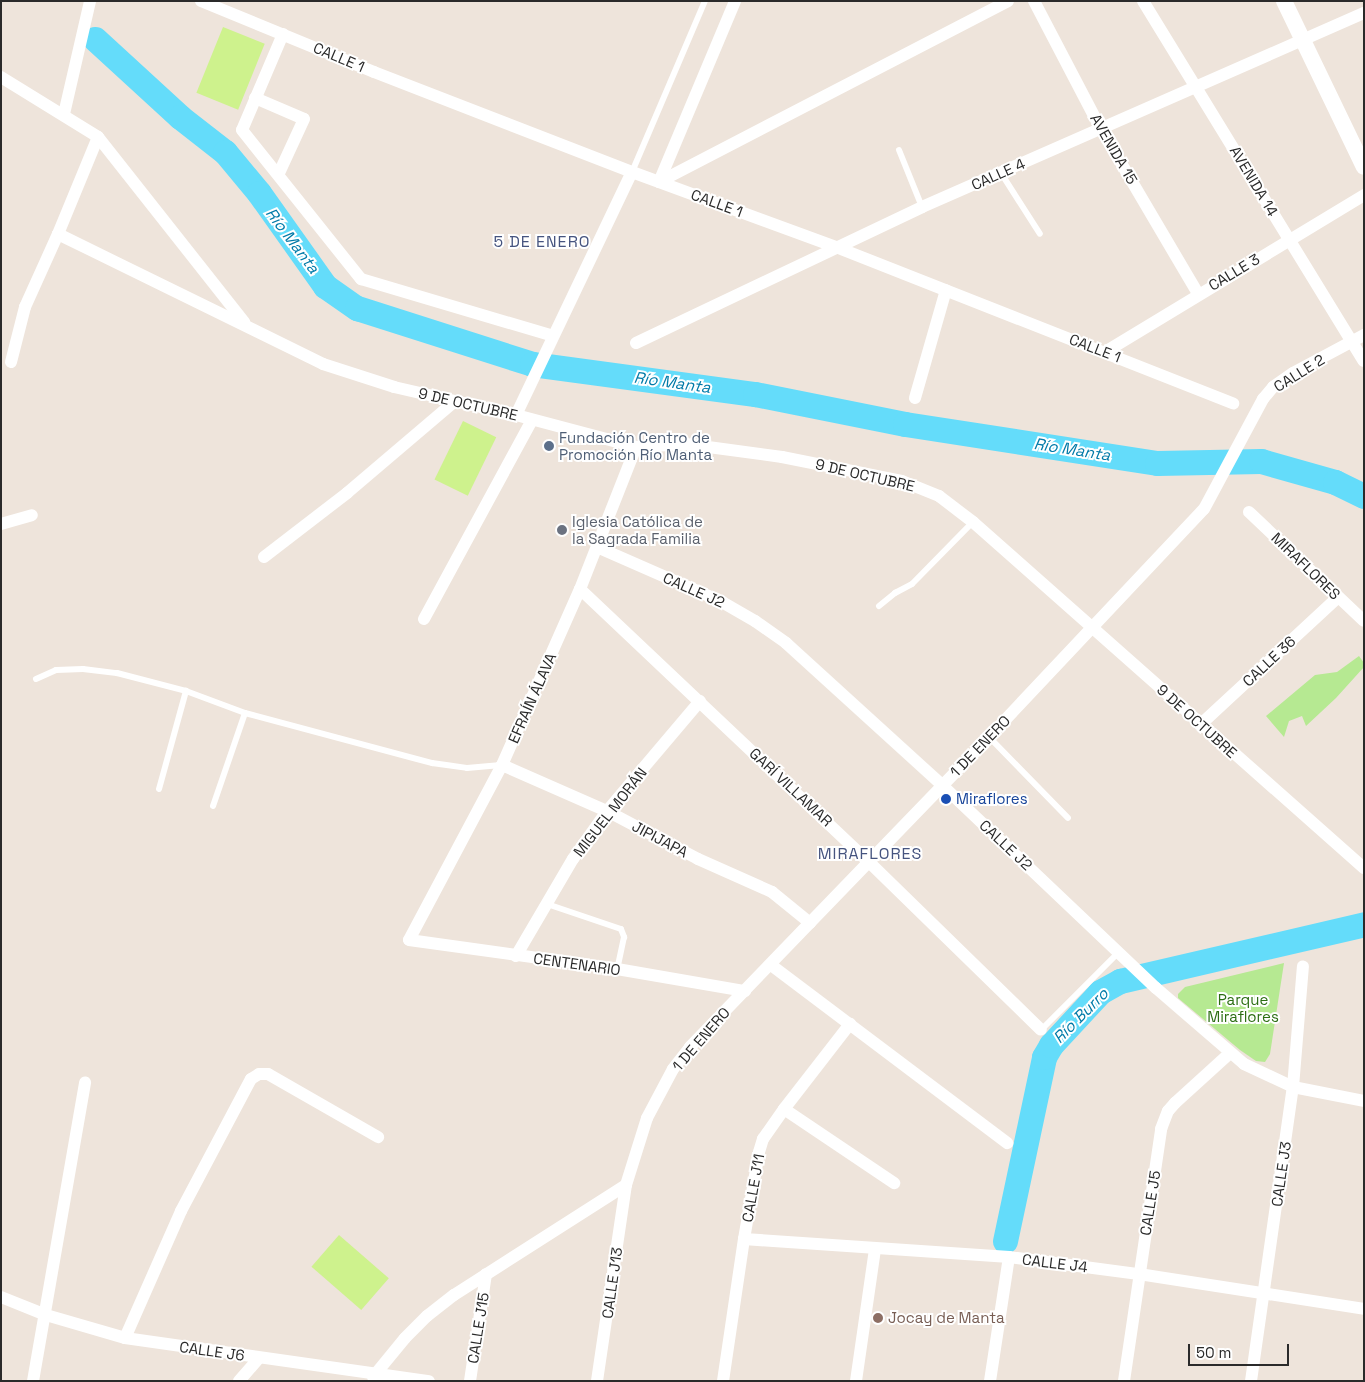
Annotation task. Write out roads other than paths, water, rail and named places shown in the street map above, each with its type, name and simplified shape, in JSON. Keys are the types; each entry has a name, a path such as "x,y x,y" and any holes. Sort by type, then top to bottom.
{"street":[{"path":"64,114 90,1"},
{"path":"659,182 734,1"},
{"path":"659,182 1008,1"},
{"name":"AVENIDA 15","path":"1034,1 1101,129 1198,294"},
{"name":"AVENIDA 14","path":"1142,1 1197,86 1288,239 1358,338 1364,361"},
{"path":"1284,1 1364,167"},
{"name":"CALLE 1","path":"208,3 632,172 836,247 1233,403"},
{"name":"CALLE 4","path":"636,343 922,207 1364,13"},
{"path":"283,34 242,130 362,279 551,341"},
{"name":"9 DE OCTUBRE","path":"1,77 64,114 98,137 246,324"},
{"path":"255,98 304,119 278,173"},
{"path":"11,362 25,307 58,234 98,137"},
{"path":"516,415 632,172"},
{"name":"CALLE 3","path":"1105,352 1288,239 1364,195"},
{"name":"9 DE OCTUBRE","path":"58,234 246,324 323,364 394,387 516,415 636,447 686,444 782,457 902,481 939,496 974,522 1200,725 1364,868"},
{"path":"915,398 946,290"},
{"name":"CALLE 2","path":"1249,425 1263,399 1273,387 1293,373 1358,338"},
{"path":"264,557 347,493 455,401"},
{"path":"424,619 532,420"},
{"name":"1 DE ENERO","path":"626,1185 647,1118 673,1069 690,1047 989,737 1204,508 1218,486 1249,425"},
{"name":"EFRAÍN ÁLAVA","path":"409,940 502,764 580,589 636,447"},
{"name":"MIRAFLORES","path":"1249,512 1364,621"},
{"path":"1,524 32,516"},
{"name":"CALLE J2","path":"597,547 722,602 763,626 802,656 942,785 1156,988 1230,1053 1262,1074 1293,1087 1364,1101"},
{"name":"GARÍ VILLAMAR","path":"580,589 869,862 1041,1030"},
{"name":"CALLE 36","path":"1200,725 1338,597"},
{"name":"MIGUEL MORÁN","path":"516,956 573,859 607,811 700,701"},
{"name":"JIPIJAPA","path":"502,764 607,811 698,859 772,892 810,923"},
{"name":"CENTENARIO","path":"409,940 617,969 744,991"},
{"path":"771,965 1007,1143"},
{"name":"CALLE J3","path":"1251,1381 1293,1087 1303,966"},
{"name":"CALLE J11","path":"723,1381 744,1239 759,1152 763,1139 850,1024"},
{"name":"CALLE J5","path":"1124,1381 1139,1274 1165,1119 1175,1103 1230,1053"},
{"path":"125,1338 181,1211 251,1079 259,1074 268,1074 378,1137"},
{"path":"33,1381 85,1082"},
{"path":"784,1109 894,1183"},
{"path":"373,1377 427,1316 486,1274 626,1185"},
{"name":"CALLE J13","path":"597,1381 626,1185"},
{"name":"CALLE J4","path":"744,1239 1009,1257 1139,1274 1364,1309"},
{"path":"856,1381 875,1249"},
{"path":"990,1381 1009,1257"},
{"name":"CALLE J15","path":"470,1381 486,1274"},
{"name":"CALLE J6","path":"1,1298 46,1315 125,1338 373,1377 429,1381"},
{"path":"239,1381 259,1358"}],"lane":[{"path":"632,172 705,1"},
{"path":"899,150 922,207"},
{"path":"1000,173 1040,234"},
{"path":"879,606 895,593 912,584 974,522"},
{"path":"36,679 56,670 83,669 117,673 186,691 245,713 432,762 467,768 502,764"},
{"path":"159,789 186,691"},
{"path":"213,806 245,713"},
{"path":"989,737 1068,818"},
{"path":"547,904 621,929 624,936 617,969"},
{"path":"1041,1030 1119,952"}],"waterway":[{"name":"Río Manta","path":"95,39 180,117 225,152 259,193 325,286 357,308 532,364 755,394 905,424 1157,463 1261,461 1335,482 1364,496"},
{"name":"Río Burro","path":"1005,1241 1044,1057 1051,1045 1100,992 1120,981 1364,924"}],"place":[{"name":"Fundación Centro de Promoción Río Manta","path":"549,446"},
{"name":"Iglesia Católica de la Sagrada Familia","path":"562,530"},
{"name":"Miraflores","path":"946,799"},
{"name":"Jocay de Manta","path":"878,1318"}],"district":[{"name":"5 DE ENERO","path":"542,242"},
{"name":"MIRAFLORES","path":"870,854"}],"park label":[{"name":"Parque Miraflores","path":"1243,1008"}]}
